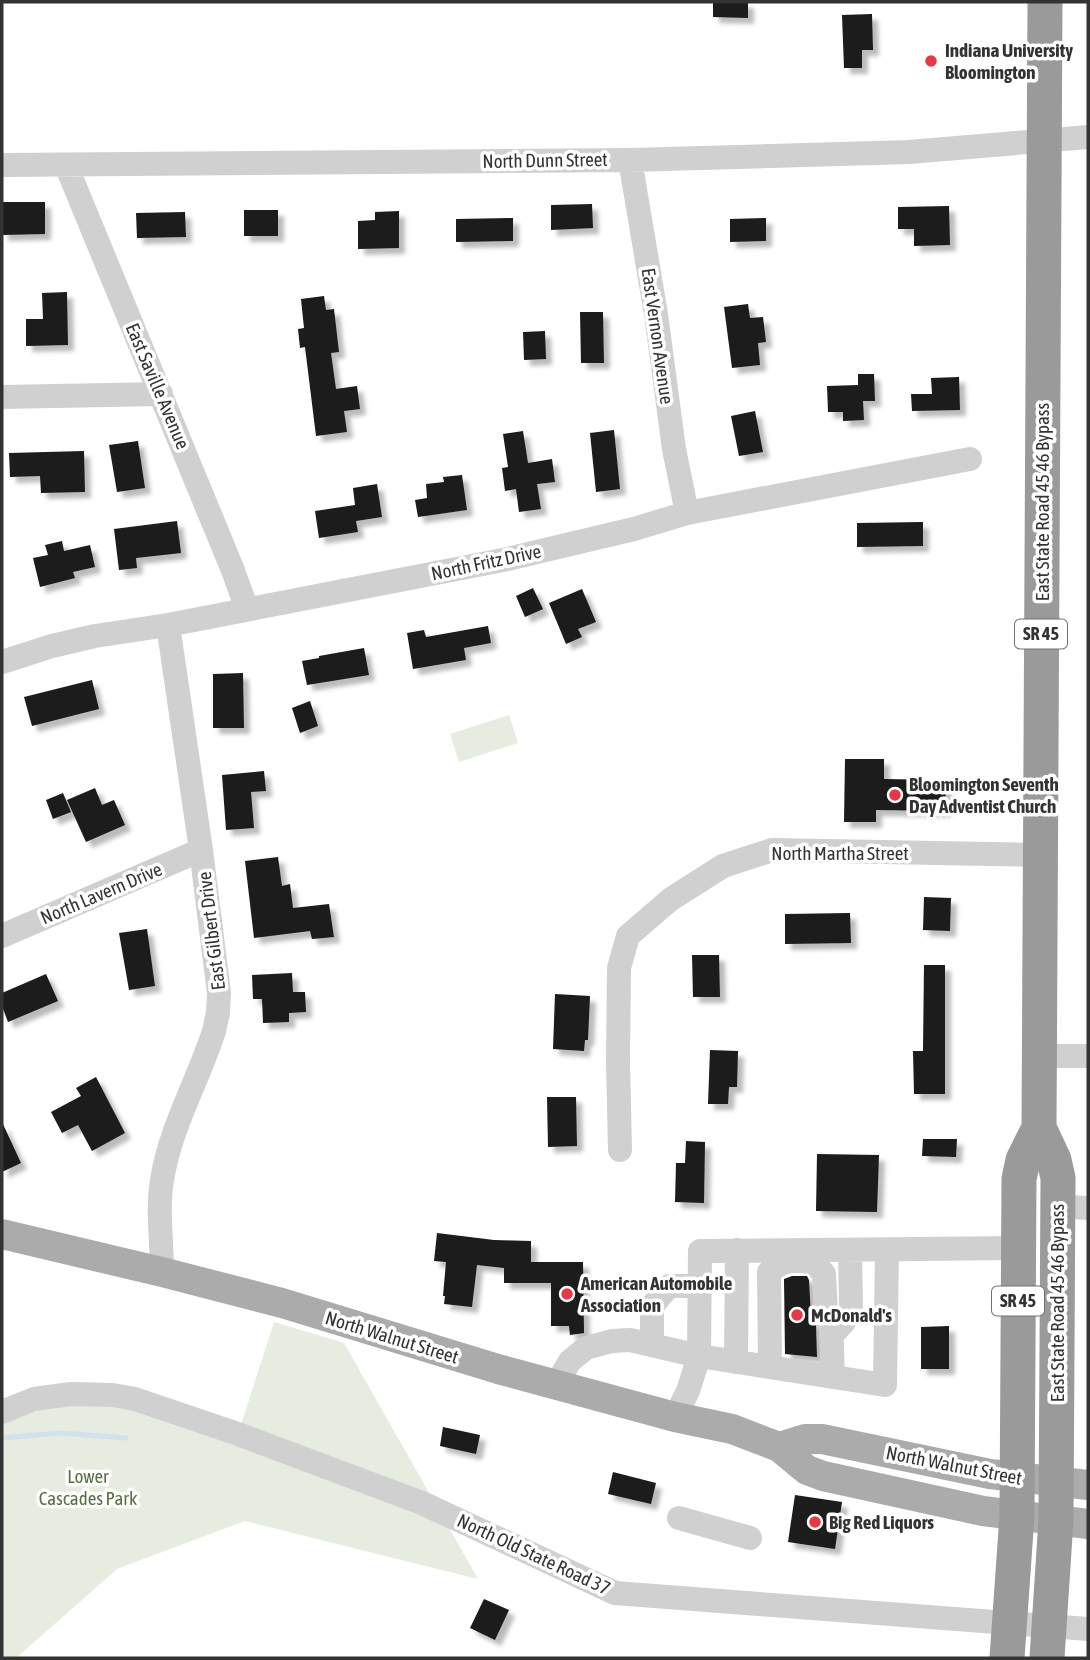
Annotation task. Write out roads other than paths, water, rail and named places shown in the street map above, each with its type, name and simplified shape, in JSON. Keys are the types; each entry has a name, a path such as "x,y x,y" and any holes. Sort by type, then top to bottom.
{"highway":[{"name":"East State Road 45 46 Bypass","path":"1045,2 1039,1128 1073,1204 1072,1484"},
{"name":"East State Road 45 46 Bypass","path":"1018,1478 1020,1173 1023,1160 1039,1128"},
{"name":"SR 45","path":"1009,1635 1018,1478"},
{"name":"SR 45","path":"1049,1637 1072,1522 1072,1484"}],"main road":[{"name":"North Walnut Street","path":"2,1234 282,1303 498,1368 676,1417 732,1429 779,1447 807,1470 823,1476 970,1508 1072,1522"},
{"name":"North Walnut Street","path":"779,1447 805,1439 822,1439 963,1469 1072,1484"}],"street":[{"name":"North Dunn Street","path":"2,165 630,160 909,152 1088,137"},
{"name":"East Vernon Avenue","path":"630,160 656,314 676,460 687,513"},
{"name":"East Saville Avenue","path":"66,164 247,609"},
{"path":"2,397 161,394"},
{"name":"North Fritz Drive","path":"2,662 95,636 167,625 503,560 634,529 687,513 970,459"},
{"name":"East Gilbert Drive","path":"162,1272 160,1199 164,1166 171,1140 206,1054 218,1013 218,971 167,625"},
{"name":"North Lavern Drive","path":"2,936 201,850"},
{"name":"North Martha Street","path":"620,1150 619,968 628,936 671,899 723,866 772,850 1040,855"},
{"path":"1039,1056 1088,1056"},
{"path":"676,1417 699,1356 700,1251 1019,1248"},
{"path":"736,1362 737,1250"},
{"path":"831,1328 844,1322 851,1308 850,1251"},
{"path":"557,1383 570,1360 586,1348 612,1341 630,1340 699,1356 885,1385 887,1251"},
{"path":"770,1367 769,1272 779,1264 789,1261 814,1262 824,1274 826,1315 831,1328 833,1377"},
{"path":"652,1345 652,1306 669,1286 700,1286"},
{"path":"736,1321 769,1333"},
{"name":"North Old State Road 37","path":"2,1412 34,1399 71,1394 113,1395 135,1399 238,1434 422,1503 615,1593 1088,1629"},
{"path":"680,1518 750,1538"}],"waterway":[{"path":"2,1438 61,1433 126,1438"}],"place":[{"name":"Indiana University Bloomington","path":"931,61"},
{"name":"Bloomington Seventh Day Adventist Church","path":"895,795"},
{"name":"American Automobile Association","path":"567,1294"},
{"name":"McDonald's","path":"797,1315"},
{"name":"Big Red Liquors","path":"815,1522"}],"park label":[{"name":"Lower Cascades Park","path":"88,1487"}]}
